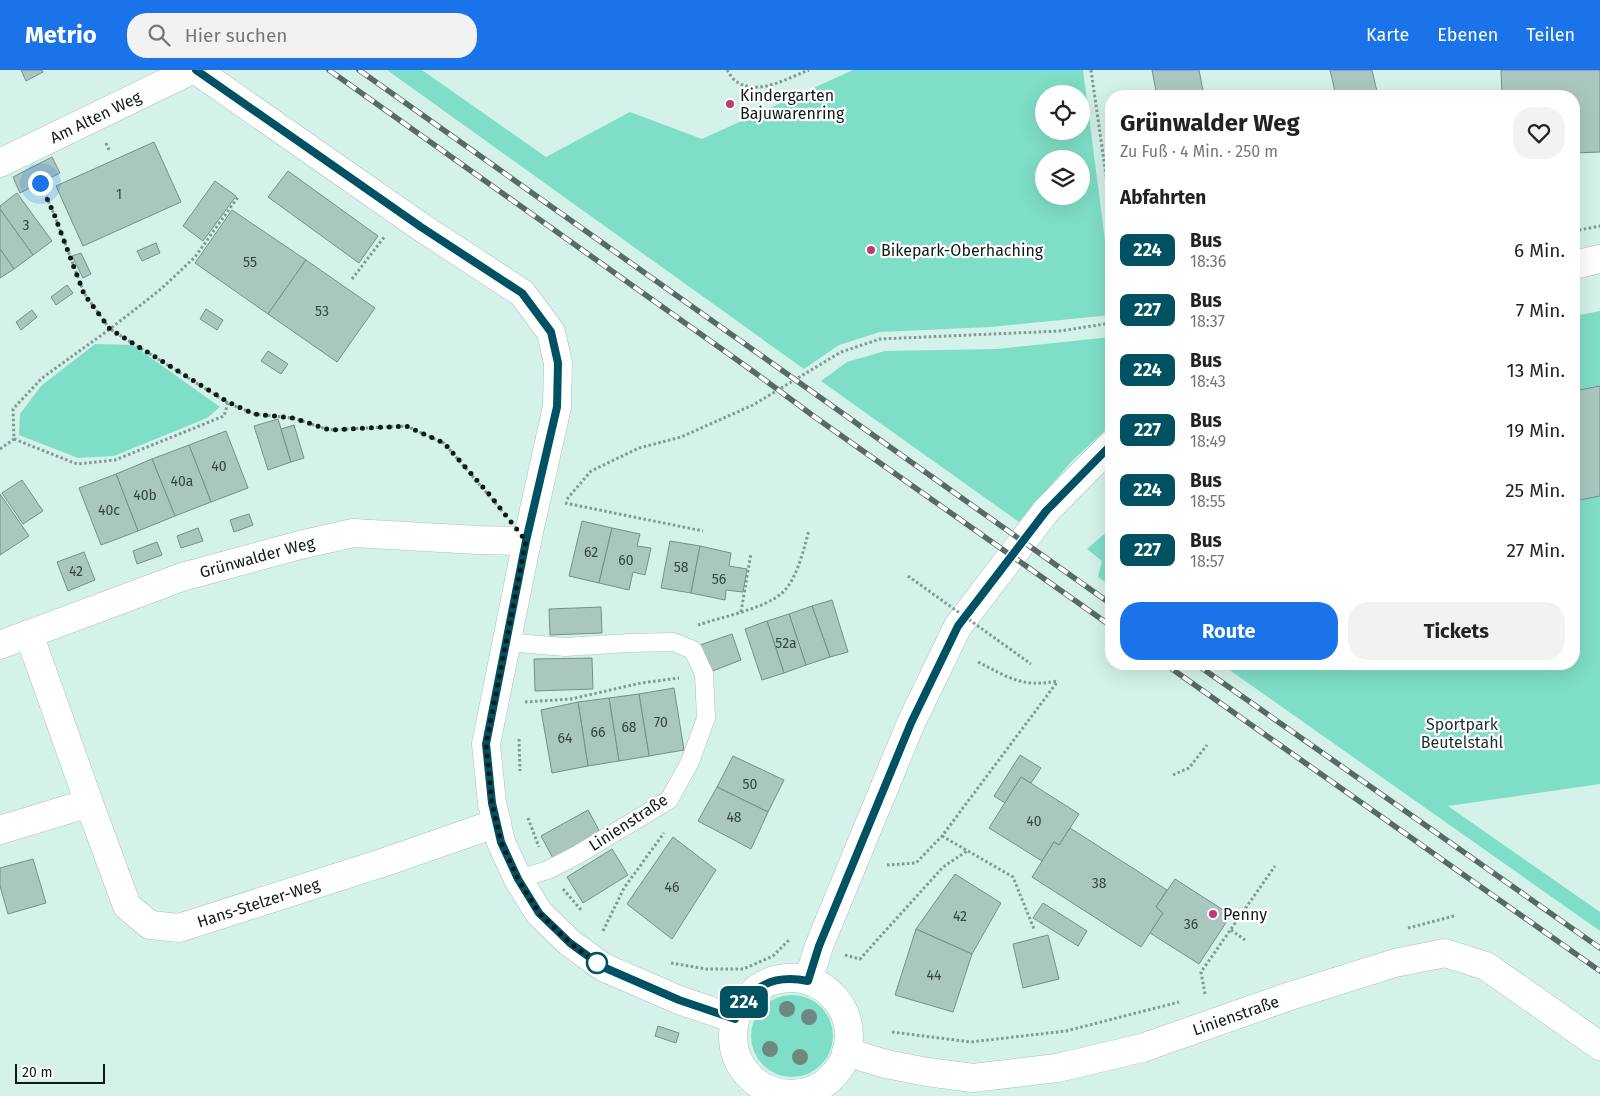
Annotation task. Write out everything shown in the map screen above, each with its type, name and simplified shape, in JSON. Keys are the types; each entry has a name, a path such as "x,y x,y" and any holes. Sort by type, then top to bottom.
{"street":[{"name":"Am Alten Weg","path":"0,163 194,70"},
{"path":"194,70 522,293 551,332 558,363 557,407 526,541 486,744 489,784 501,842 518,879 539,913 570,943 603,967 679,1000 735,1019"},
{"path":"1580,263 1600,259"},
{"path":"808,981 819,946 911,723 958,626 1046,511 1105,451"},
{"name":"Grünwalder Weg","path":"0,645 182,577 300,545 353,534 526,541"},
{"name":"Hans-Stelzer-Weg","path":"29,634 127,906 150,925 179,928 385,862 497,823"},
{"path":"0,830 89,803"},
{"name":"Linienstraße","path":"846,1052 886,1064 926,1072 973,1078 1057,1068 1142,1048 1290,996 1395,962 1445,953 1486,966 1600,1046"},
{"path":"795,978 808,981 828,991 842,1009 848,1030 846,1052 841,1066 832,1078 807,1092 793,1094 763,1092 748,1076 737,1059 732,1039 735,1019 748,996 770,982 795,978"}],"lane":[{"name":"Linienstraße","path":"506,642 565,647 673,642 694,650 704,674 706,718 690,762 669,800 577,855 548,870 518,879"}],"path":[{"path":"726,70 735,81 750,88 767,86 809,70"},
{"path":"1091,70 1105,168"},
{"path":"40,183 54,214 84,294 110,329 228,402 254,414 293,418 330,430 406,426 444,443 489,494 526,541"},
{"path":"14,439 13,409 42,378 110,329 195,258 238,197"},
{"path":"352,279 402,213"},
{"path":"1580,230 1600,226"},
{"path":"561,507 591,471 639,448 681,437 753,405 841,352 880,338 1060,331 1105,324"},
{"path":"14,439 77,464 114,460 224,416 228,402"},
{"path":"0,449 14,439"},
{"path":"565,503 703,531"},
{"path":"673,642 699,625 758,607 782,593 797,570 809,530"},
{"path":"741,612 751,553"},
{"path":"908,576 1030,664"},
{"path":"887,865 916,863 942,836 1058,681 1043,684 1020,682 978,662"},
{"path":"516,702 571,699 641,683 704,674"},
{"path":"1173,775 1189,768 1207,745"},
{"path":"602,934 624,888 669,826 669,800"},
{"path":"942,836 1013,876 1034,929"},
{"path":"860,959 943,868 967,851"},
{"path":"1205,994 1201,972 1275,866"},
{"path":"1400,930 1454,916"},
{"path":"1231,930 1245,940"},
{"path":"1196,997 1214,991"},
{"path":"892,1032 971,1042 980,1041 1066,1031 1187,999"}],"green space":[{"name":"Bikepark-Oberhaching","path":"387,70 422,70 546,157 630,112 702,139 853,70 1083,70 1085,85 1035,85 1035,140 1090,140 1090,124 1105,240 1105,316 991,327 880,332 839,345 804,369"},
{"name":"Sportpark Beutelstahl","path":"1600,311 1600,784 1448,806 1600,912 1600,931 1230,670 1580,670 1580,315"},
{"path":"1105,338 1105,431 1072,461 1019,522 821,381 847,362 885,351 997,349"},
{"path":"95,344 133,345 220,407 207,418 114,456 78,458 19,435 20,414 41,386"},
{"path":"1105,533 1105,582 1098,577 1102,561 1087,549"},
{"path":"792,995 808,998 821,1007 830,1020 833,1036 830,1052 821,1065 808,1074 792,1077 776,1074 763,1065 754,1052 751,1036 754,1020 763,1007 776,998"}],"building":[{"path":"21,70 42,70 43,72 26,81"},
{"path":"1152,70 1199,70 1203,90 1156,90"},
{"path":"1330,70 1372,70 1377,90 1335,90"},
{"path":"1501,70 1600,70 1600,152 1580,153 1580,90 1502,90"},
{"path":"154,142 181,202 83,246 56,186"},
{"path":"52,157 60,173 20,193 13,177"},
{"path":"288,171 378,236 359,263 268,197"},
{"path":"215,181 236,196 203,241 183,226"},
{"path":"17,193 52,241 33,255 0,209 0,206"},
{"path":"0,209 33,255 14,269 0,249"},
{"path":"232,210 306,260 268,314 195,263"},
{"path":"156,243 160,253 142,261 137,251"},
{"path":"0,249 14,269 0,278"},
{"path":"81,253 91,274 83,278 72,256"},
{"path":"306,260 375,308 337,362 268,314"},
{"path":"67,285 73,293 56,305 51,297"},
{"path":"206,309 223,320 217,330 200,319"},
{"path":"32,310 37,317 21,330 16,322"},
{"path":"268,351 288,364 281,374 261,361"},
{"path":"1600,386 1600,496 1580,500 1580,390"},
{"path":"278,419 291,462 268,470 254,426"},
{"path":"294,425 304,458 291,462 281,429"},
{"path":"226,431 248,488 211,502 189,445"},
{"path":"189,445 211,502 175,516 152,459"},
{"path":"152,459 175,516 138,531 116,474"},
{"path":"116,474 138,531 101,545 79,488"},
{"path":"22,480 43,511 23,524 2,493"},
{"path":"0,494 29,536 0,555"},
{"path":"249,514 253,525 234,532 230,520"},
{"path":"582,521 612,528 599,583 569,576"},
{"path":"198,528 203,541 181,548 177,536"},
{"path":"612,528 640,534 637,546 651,548 645,575 633,572 629,590 599,583"},
{"path":"670,541 700,546 691,593 661,588"},
{"path":"157,542 162,555 137,564 133,551"},
{"path":"700,546 731,553 729,566 747,569 743,592 726,590 725,600 691,593"},
{"path":"84,552 95,580 68,591 57,562"},
{"path":"832,600 848,652 830,657 812,606"},
{"path":"812,606 830,657 806,665 789,614"},
{"path":"601,607 602,633 550,635 549,609"},
{"path":"789,614 806,665 784,673 767,621"},
{"path":"767,621 784,673 762,680 745,629"},
{"path":"732,634 741,660 710,672 700,645"},
{"path":"592,658 593,689 535,691 534,659"},
{"path":"674,688 684,750 649,756 639,694"},
{"path":"639,694 649,756 619,761 609,698"},
{"path":"609,698 619,761 588,766 578,702"},
{"path":"578,702 588,766 552,773 541,710"},
{"path":"1020,755 1041,768 1031,783 1021,777 1005,803 994,796"},
{"path":"733,756 784,780 768,812 717,787"},
{"path":"1021,777 1079,814 1059,845 1054,842 1042,861 989,828"},
{"path":"717,787 768,812 751,849 698,821"},
{"path":"588,810 601,834 554,860 541,836"},
{"path":"1070,828 1167,890 1156,907 1163,913 1141,947 1032,877 1054,842 1059,845"},
{"path":"673,837 716,870 672,939 627,904"},
{"path":"612,849 628,875 583,903 567,877"},
{"path":"33,859 46,903 8,914 0,886 0,868"},
{"path":"955,874 1001,903 972,954 916,929"},
{"path":"1175,879 1231,915 1199,964 1150,933 1163,913 1156,907"},
{"path":"1043,903 1087,931 1078,946 1033,918"},
{"path":"916,929 972,954 953,1012 895,995"},
{"path":"1048,935 1059,979 1023,988 1013,944"},
{"path":"658,1026 679,1033 676,1043 655,1036"}],"railway":[{"path":"329,70 1105,622"},
{"path":"359,70 1105,600"},
{"path":"1174,670 1600,971"},
{"path":"1205,670 1600,948"}],"bus line":[{"name":"224","path":"196,70 421,227 522,293 551,332 558,363 557,407 526,541 486,744 492,803 501,842 518,879 539,913 570,943 603,967 679,1000 735,1019 748,996 758,988 782,979 795,978 808,981 819,946 911,723 958,626 1046,511 1105,451"}],"place":[{"name":"Kindergarten Bajuwarenring","path":"730,104"},
{"name":"Bikepark-Oberhaching","path":"871,250"},
{"name":"Penny","path":"1213,914"}],"route":[{"path":"40,183 54,214 84,294 110,329 228,402 254,414 293,418 330,430 406,426 444,443 489,494 526,541 486,744 492,803 501,842 518,879 539,913 570,943 597,963"}]}
